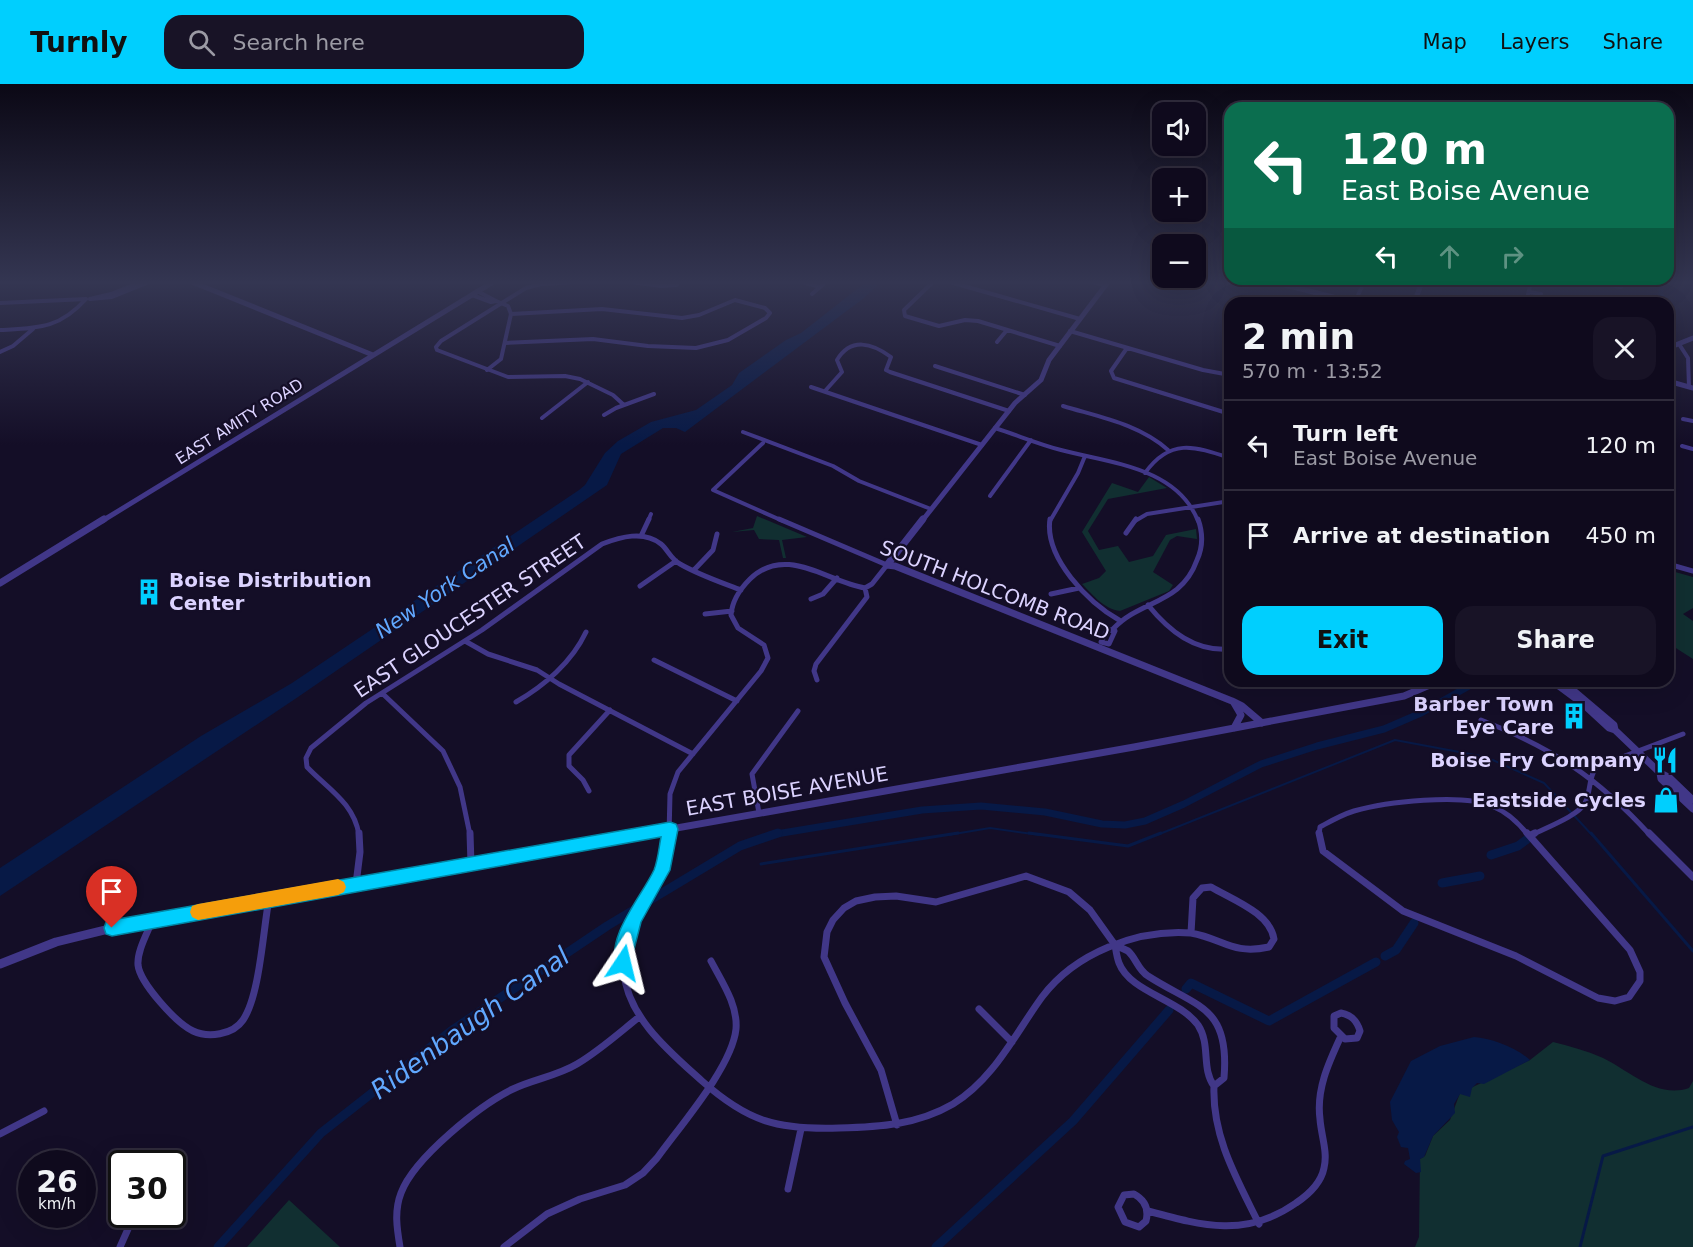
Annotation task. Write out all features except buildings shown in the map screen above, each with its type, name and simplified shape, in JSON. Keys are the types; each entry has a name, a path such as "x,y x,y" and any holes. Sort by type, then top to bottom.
{"street":[{"path":"0,352 13,346 25,336"},
{"path":"327,336 373,355"},
{"name":"EAST AMITY ROAD","path":"0,583 404,336"},
{"path":"448,336 441,341 436,347 437,350 508,377 565,376 588,382 613,395 624,405"},
{"path":"487,370 501,359 507,336"},
{"path":"505,343 593,339 667,347 703,347 737,336"},
{"path":"997,342 1002,336"},
{"path":"1028,336 1060,346"},
{"path":"1066,336 1049,360 1041,380 1009,411 872,584 865,588 808,566 782,563 762,570 734,600 732,620 736,628 764,645 768,658 761,671 693,754 671,785 668,801 670,829 666,858 656,883 634,919 624,948 623,963 629,997 639,1017 708,1088 749,1116 769,1123 801,1129 897,1125 929,1116 958,1102 990,1074 1054,984 1076,967 1115,945 1142,937 1191,933 1243,952 1269,947 1274,939 1272,927 1263,918 1211,887 1202,888 1193,898 1191,933"},
{"path":"1088,336 1203,370 1224,374"},
{"path":"1674,346 1693,338"},
{"path":"825,391 842,372 837,360 838,356 852,344 858,342 888,354 891,360 886,370 890,372 1009,411"},
{"path":"1674,346 1684,348 1688,357 1691,387 1674,383"},
{"path":"1127,348 1111,371 1114,378 1224,412"},
{"path":"935,366 1025,395"},
{"path":"542,418 588,382"},
{"path":"811,387 982,445"},
{"path":"604,415 654,394"},
{"path":"1063,406 1141,430 1155,438 1168,450"},
{"path":"1683,419 1693,421"},
{"path":"995,428 1145,473 1168,484 1183,495 1191,506 1203,534 1199,556 1190,575 1168,598 1119,620 1113,629 1108,629 1101,642 1103,646"},
{"path":"743,432 833,466 859,481 931,509"},
{"path":"990,496 1031,440"},
{"name":"SOUTH HOLCOMB ROAD","path":"763,443 713,490 769,513 794,527 887,565 895,566 1103,646 1232,701 1242,706 1262,723"},
{"path":"1682,446 1693,449"},
{"path":"1145,473 1152,461 1168,450 1179,447 1198,448 1224,456"},
{"path":"1085,456 1076,480 1051,518 1047,530 1051,542 1079,588 1097,606 1119,620"},
{"path":"1126,533 1137,518 1191,506 1224,502"},
{"path":"651,514 641,536 662,545 676,561 741,590"},
{"path":"694,570 713,550 717,534"},
{"name":"EAST GLOUCESTER STREET","path":"356,884 362,850 354,816 346,802 307,767 307,755 338,724 465,641 602,544 614,539 641,536"},
{"path":"640,586 676,561"},
{"path":"1674,566 1693,571"},
{"path":"811,598 823,594 837,578"},
{"path":"817,680 814,671 816,664 867,597 865,588"},
{"path":"1051,594 1079,588"},
{"path":"1148,606 1164,625 1178,635 1213,649 1224,650"},
{"path":"705,614 732,611"},
{"path":"516,702 534,691 579,647 586,632"},
{"path":"465,641 486,655 534,667 559,684 693,754"},
{"path":"654,660 737,701"},
{"name":"EAST BOISE AVENUE","path":"0,964 32,949 72,936 152,920 1233,729 1404,696 1425,687"},
{"path":"1559,687 1583,704 1609,728 1615,730 1660,773 1670,778 1693,800"},
{"path":"1569,687 1614,725 1615,730"},
{"path":"383,694 443,752 460,787 470,829 471,864"},
{"path":"1232,701 1241,715 1240,722 1233,729"},
{"path":"589,791 586,782 569,768 568,755 610,710"},
{"path":"759,813 752,774 798,711"},
{"path":"1481,720 1542,745 1589,776 1663,845 1693,877"},
{"path":"1531,835 1580,810 1586,800 1589,776 1596,767 1683,734"},
{"path":"1660,773 1661,779 1693,809"},
{"path":"1459,799 1477,801 1503,812 1516,820 1531,835 1564,877 1595,908 1630,950 1640,972 1640,981 1629,997 1615,1002 1598,998 1516,956 1404,911 1323,850 1319,839 1320,827 1330,820 1361,809 1459,799"},
{"path":"897,1125 881,1070 862,1030 845,1004 824,957 827,932 833,920 843,908 856,901 896,896 936,902 1026,876 1042,880 1082,901 1115,945 1129,952 1136,965 1146,975 1201,1005 1216,1024 1224,1041 1226,1053 1224,1078 1214,1086"},
{"path":"152,920 137,964 148,986 190,1030 222,1034 236,1028 248,1011 269,899"},
{"path":"1115,945 1115,959 1129,976 1140,986 1190,1014 1200,1027 1210,1058 1207,1076 1214,1086 1212,1107 1218,1136 1259,1224"},
{"path":"504,1247 547,1214 580,1199 618,1188 643,1173 657,1158 708,1088 730,1054 736,1028 731,999 711,961"},
{"path":"979,1009 1012,1042"},
{"path":"400,1247 394,1228 397,1204 404,1184 426,1155 500,1096 575,1065 639,1017"},
{"path":"1148,1211 1207,1226 1259,1224 1283,1214 1307,1195 1321,1178 1326,1156 1318,1111 1323,1078 1341,1036"},
{"path":"0,1134 44,1111"},
{"path":"788,1189 801,1129"},
{"path":"1134,1194 1143,1200 1148,1211 1146,1221 1139,1227 1134,1227 1121,1218 1119,1202 1124,1195 1134,1194"},
{"path":"120,1247 128,1229"}],"green space":[{"path":"1149,477 1167,488 1108,499 1088,531 1099,550 1118,546 1129,562 1153,556 1166,535 1196,529 1197,539 1177,536 1170,540 1153,572 1173,585 1169,591 1120,611 1114,610 1099,601 1082,584 1099,578 1106,571 1082,532 1112,483 1138,492"},
{"path":"757,516 807,537 782,540 786,558 783,558 779,540 759,539 754,530 732,532 753,528"},
{"path":"1674,572 1693,577 1693,608 1683,614 1693,621 1693,659 1674,647"},
{"path":"1553,1042 1603,1058 1655,1087 1677,1090 1689,1088 1693,1081 1693,1247 1415,1247 1419,1237 1420,1159 1425,1156 1433,1136 1450,1120 1460,1093 1530,1060"},
{"path":"289,1200 340,1247 247,1247"}],"water":[{"name":"New York Canal","path":"794,336 813,336 685,432 676,428 663,428 621,454 607,485 298,697 0,896 0,868 201,736 292,683 579,490 585,485 605,453 618,441 651,422 696,410 732,385 739,373"},
{"path":"1474,1037 1504,1044 1530,1060 1484,1084 1477,1083 1472,1088 1470,1097 1460,1094 1454,1104 1455,1113 1433,1136 1424,1157 1420,1159 1421,1172 1416,1173 1404,1164 1410,1159 1408,1148 1401,1147 1397,1137 1399,1132 1392,1120 1390,1102 1411,1061 1440,1046"}],"waterway":[{"name":"Ridenbaugh Canal","path":"774,834 922,810 981,806 1045,812 1102,824 1125,825 1145,821 1184,804 1261,764 1317,746 1384,729 1421,713 1467,687"},
{"path":"1157,835 1395,740 1486,757 1544,783 1592,835"},
{"path":"948,835 990,828 1040,835"},
{"name":"Ridenbaugh Canal","path":"774,834 778,833"},
{"path":"761,864 958,833"},
{"path":"1029,833 1128,846 1161,833"},
{"path":"1591,833 1693,951"},
{"name":"Ridenbaugh Canal","path":"218,1247 321,1133 451,1031 607,926 740,846 774,834"},
{"name":"Ridenbaugh Canal","path":"770,835 774,834"},
{"path":"1491,855 1518,846 1526,840"},
{"path":"1442,883 1480,876"},
{"path":"1385,956 1396,950 1414,923"},
{"path":"1186,989 1191,983 1269,1021 1376,962"},
{"path":"936,1247 1073,1121 1169,1010"},
{"path":"1580,1247 1603,1156 1693,1127"}],"slow traffic":[{"path":"198,912 338,887"}],"place":[{"name":"Boise Distribution Center","path":"149,592"},
{"name":"Barber Town Eye Care","path":"1574,716"},
{"name":"Boise Fry Company","path":"1665,760"},
{"name":"Eastside Cycles","path":"1666,800"}],"route":[{"path":"112,928 670,829 662,870 628,933 623,963"}]}
